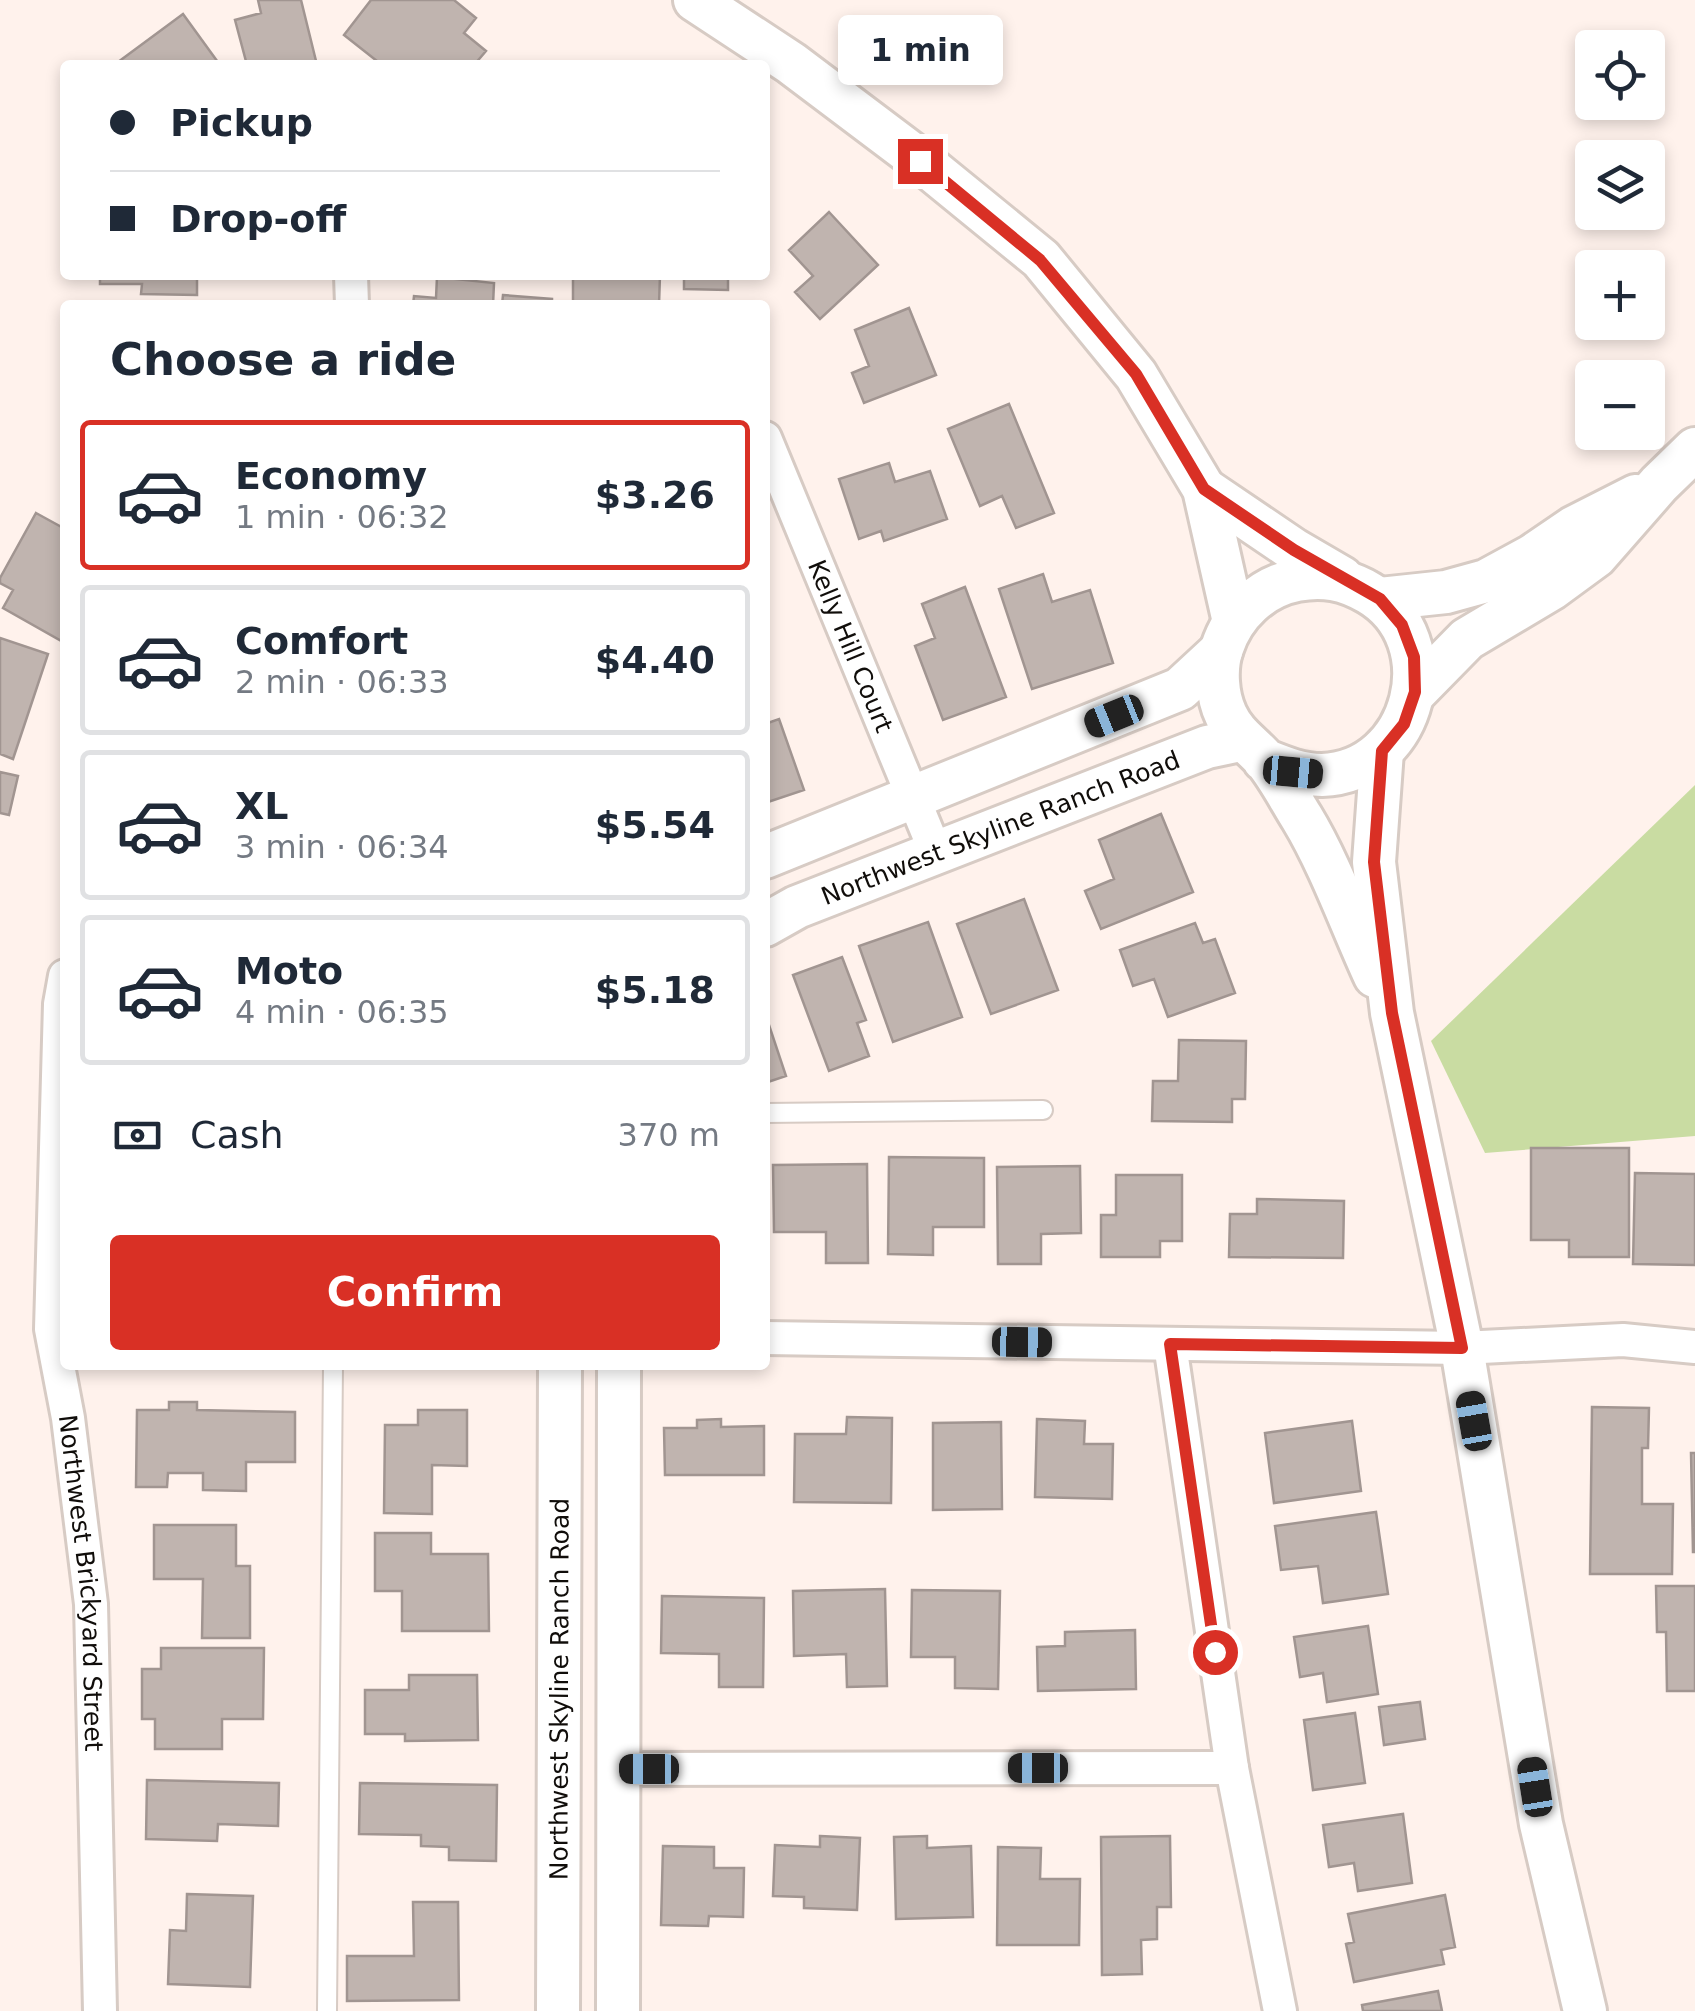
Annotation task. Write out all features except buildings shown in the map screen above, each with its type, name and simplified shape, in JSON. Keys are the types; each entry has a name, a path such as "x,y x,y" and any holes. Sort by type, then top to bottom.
{"street":[{"path":"695,0 791,63 920,161 1040,260 1136,374 1204,489 1227,636 1218,682 1224,713 1304,822 1392,1013"},
{"name":"Kelly Hill Court","path":"770,450 936,853"},
{"path":"1415,692 1467,639 1551,589 1596,556 1659,484 1695,450"},
{"path":"770,855 1180,690 1255,599 1282,583 1316,577 1365,591 1446,592 1486,581 1573,528 1659,484"},
{"path":"1204,489 1294,550 1365,591 1402,625 1414,657 1415,692 1404,724 1382,751 1355,768 1325,775 1293,772 1252,750"},
{"name":"Northwest Skyline Ranch Road","path":"770,922 797,907 1207,747 1252,750"},
{"path":"1382,751 1374,862 1392,1013 1462,1348 1542,1824 1585,2011"},
{"name":"Northwest Brickyard Street","path":"58,1329 60,1004"},
{"path":"770,1338 1462,1348 1623,1340 1695,1347"},
{"path":"1170,1344 1232,1768 1280,2011"},
{"name":"Northwest Brickyard Street","path":"63,1370 91,1604 100,2011"},
{"name":"Northwest Skyline Ranch Road","path":"558,2011 560,1370"},
{"path":"618,2011 619,1370"},
{"path":"619,1769 1232,1768"}],"lane":[{"path":"770,1113 1043,1110"},
{"path":"326,2011 333,1370"}],"green space":[{"path":"1695,785 1695,1136 1485,1153 1431,1041"}],"route":[{"path":"920,161 1040,260 1136,374 1204,489 1294,550 1380,599 1402,625 1414,657 1415,692 1404,724 1382,751 1374,862 1392,1013 1462,1348 1170,1344 1215,1652"}]}
